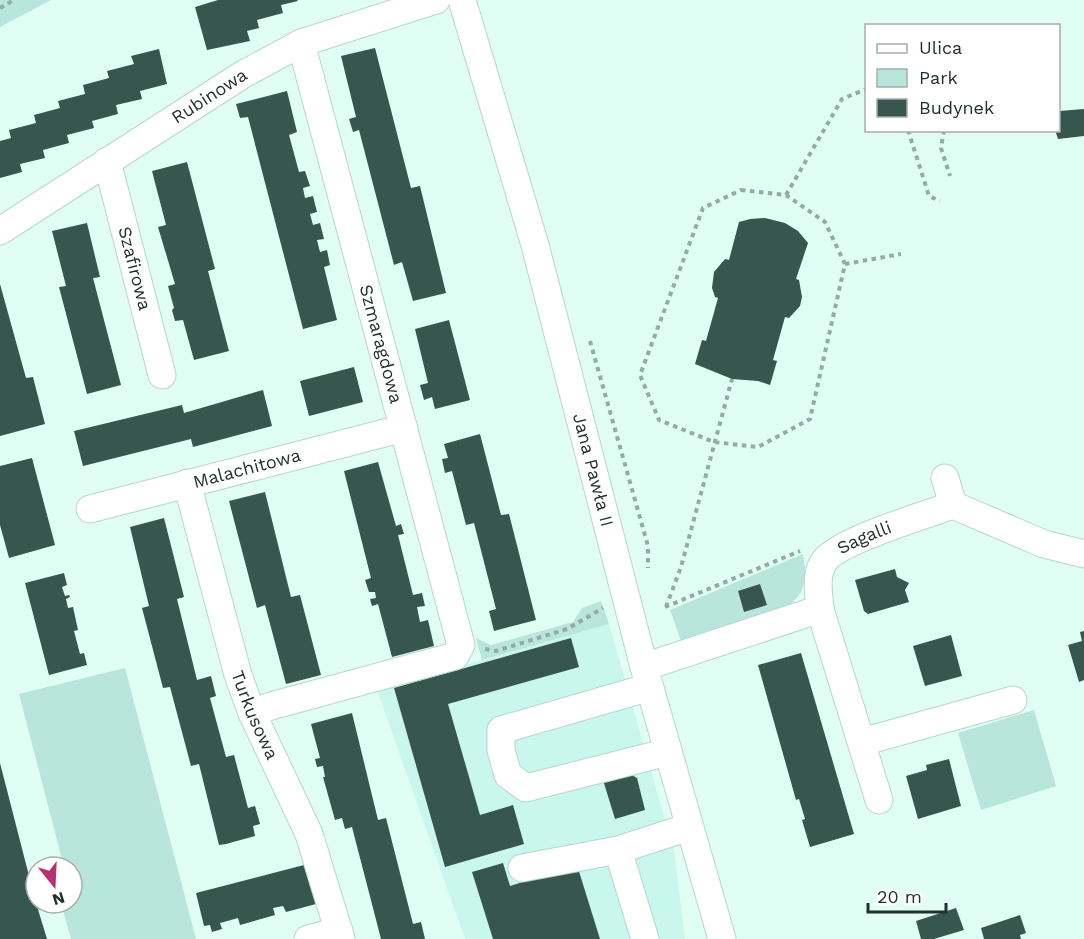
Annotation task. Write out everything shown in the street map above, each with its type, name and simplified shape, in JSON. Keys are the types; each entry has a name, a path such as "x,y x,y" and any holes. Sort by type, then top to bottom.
{"street":[{"name":"Rubinowa","path":"0,231 242,75 301,43 436,0"},
{"name":"Jana Pawła II","path":"462,0 535,245 647,677 722,939"},
{"name":"Szmaragdowa","path":"301,43 462,645"},
{"name":"Szafirowa","path":"107,161 162,375"},
{"name":"Malachitowa","path":"90,509 404,428"},
{"path":"945,478 953,505 1044,544 1084,554"},
{"name":"Turkusowa","path":"187,483 238,675 252,713 309,834 340,935"},
{"name":"Sagalli","path":"879,800 820,609 818,579 823,562 843,545 953,505"},
{"path":"668,752 526,788 508,775 503,759 501,730 647,677 820,609"},
{"path":"252,713 455,656 462,645"},
{"path":"862,742 1013,700"},
{"path":"522,868 618,849 689,827"},
{"path":"618,849 645,939"},
{"path":"308,939 340,935"}],"path":[{"path":"0,8 14,0"},
{"path":"786,195 842,99 865,91"},
{"path":"909,132 929,196 940,201"},
{"path":"944,132 941,148 950,176"},
{"path":"741,190 786,195 825,222 845,264 810,418 758,447 714,441 659,420 640,375 703,208 741,190"},
{"path":"845,264 901,254"},
{"path":"665,607 681,567 732,379"},
{"path":"462,645 496,651 567,629 608,603"}],"shaded area":[{"path":"609,624 674,851 685,939 465,939 377,690"}],"green space":[{"path":"0,0 51,0 0,27"},
{"path":"803,554 806,577 801,592 788,608 681,641 670,610"},
{"path":"601,601 609,624 482,660 476,638 491,645 573,622 582,608"},
{"path":"125,668 196,939 71,939 64,915 84,915 84,855 61,855 19,694"},
{"path":"1034,710 1056,786 981,810 958,733"}],"building":[{"path":"218,0 298,1 281,5 283,13 257,20 259,28 247,31 250,41 207,50 195,7"},
{"path":"375,48 411,188 420,186 446,293 413,301 402,262 394,265 359,130 353,132 349,119 356,117 341,56"},
{"path":"159,49 167,84 140,91 142,99 116,105 118,114 92,121 94,128 67,135 69,143 43,150 45,158 20,164 22,172 0,178 0,141 11,138 9,130 36,123 34,115 60,108 58,101 85,94 83,85 109,78 107,71 134,64 131,56"},
{"path":"287,91 297,132 289,135 299,172 305,171 310,186 303,188 305,198 313,196 317,212 310,214 313,225 320,223 324,239 317,240 320,252 327,250 330,265 324,267 337,320 303,329 248,117 240,118 236,104"},
{"path":"1084,109 1084,136 1058,139 1056,132 1060,132 1060,111"},
{"path":"187,162 215,269 208,271 229,351 194,360 183,320 175,321 172,310 174,308 168,286 175,284 158,227 166,225 152,171"},
{"path":"765,218 785,223 798,231 808,243 796,279 799,280 802,297 800,306 789,318 785,317 773,360 777,361 770,385 758,381 732,379 695,364 702,340 706,341 718,298 715,297 712,288 714,272 725,259 729,260 739,222"},
{"path":"87,223 100,277 93,278 121,385 87,394 59,287 66,286 52,231"},
{"path":"0,284 26,378 33,377 45,424 0,436"},
{"path":"449,320 470,400 435,409 432,397 424,400 420,385 428,383 415,329"},
{"path":"354,367 363,402 309,416 300,381"},
{"path":"263,390 272,426 193,447 191,439 83,466 74,431 182,405 184,413"},
{"path":"480,434 501,515 509,514 536,620 494,631 489,611 496,609 474,523 466,525 452,471 445,473 442,459 448,458 444,444"},
{"path":"32,458 55,545 9,558 0,525 0,466"},
{"path":"378,462 396,526 401,524 404,534 398,535 413,595 422,593 425,606 417,607 420,622 428,620 434,646 392,657 378,604 372,606 370,599 376,598 375,592 369,592 365,580 371,578 344,471"},
{"path":"265,492 291,597 300,595 321,675 286,684 265,605 257,608 229,501"},
{"path":"164,518 184,597 177,599 197,680 211,676 216,696 210,698 226,757 234,755 248,808 255,806 260,824 253,826 255,836 226,844 219,845 199,764 191,766 170,687 163,688 142,608 149,606 130,527"},
{"path":"895,569 897,577 909,583 905,590 909,602 868,614 864,611 855,580"},
{"path":"64,573 67,585 62,587 65,596 70,597 66,599 68,608 73,607 78,630 74,631 80,654 84,653 87,665 49,675 25,583"},
{"path":"760,584 767,605 744,612 738,591"},
{"path":"1084,631 1084,680 1079,682 1068,645 1082,641 1080,632"},
{"path":"951,635 962,676 925,686 913,646"},
{"path":"571,638 579,667 448,704 480,815 513,805 524,844 445,867 394,688"},
{"path":"801,653 854,834 810,847 802,820 805,819 799,799 796,800 758,665"},
{"path":"352,713 378,820 386,818 413,924 421,922 425,939 381,939 352,827 345,829 342,818 335,820 323,777 325,777 323,766 317,767 315,759 320,758 311,724"},
{"path":"949,759 961,806 918,819 906,776 927,770 926,765"},
{"path":"0,763 24,856 24,915 40,915 47,939 0,939"},
{"path":"628,773 637,778 645,810 615,819 603,780"},
{"path":"503,863 510,886 577,865 600,939 493,939 472,872"},
{"path":"304,865 316,904 286,912 283,906 273,908 275,915 240,925 238,918 220,923 222,929 212,932 210,925 204,926 196,893"},
{"path":"956,908 964,930 934,939 921,939 916,921"},
{"path":"1020,915 1026,933 1020,935 1021,939 984,939 981,928"}]}
